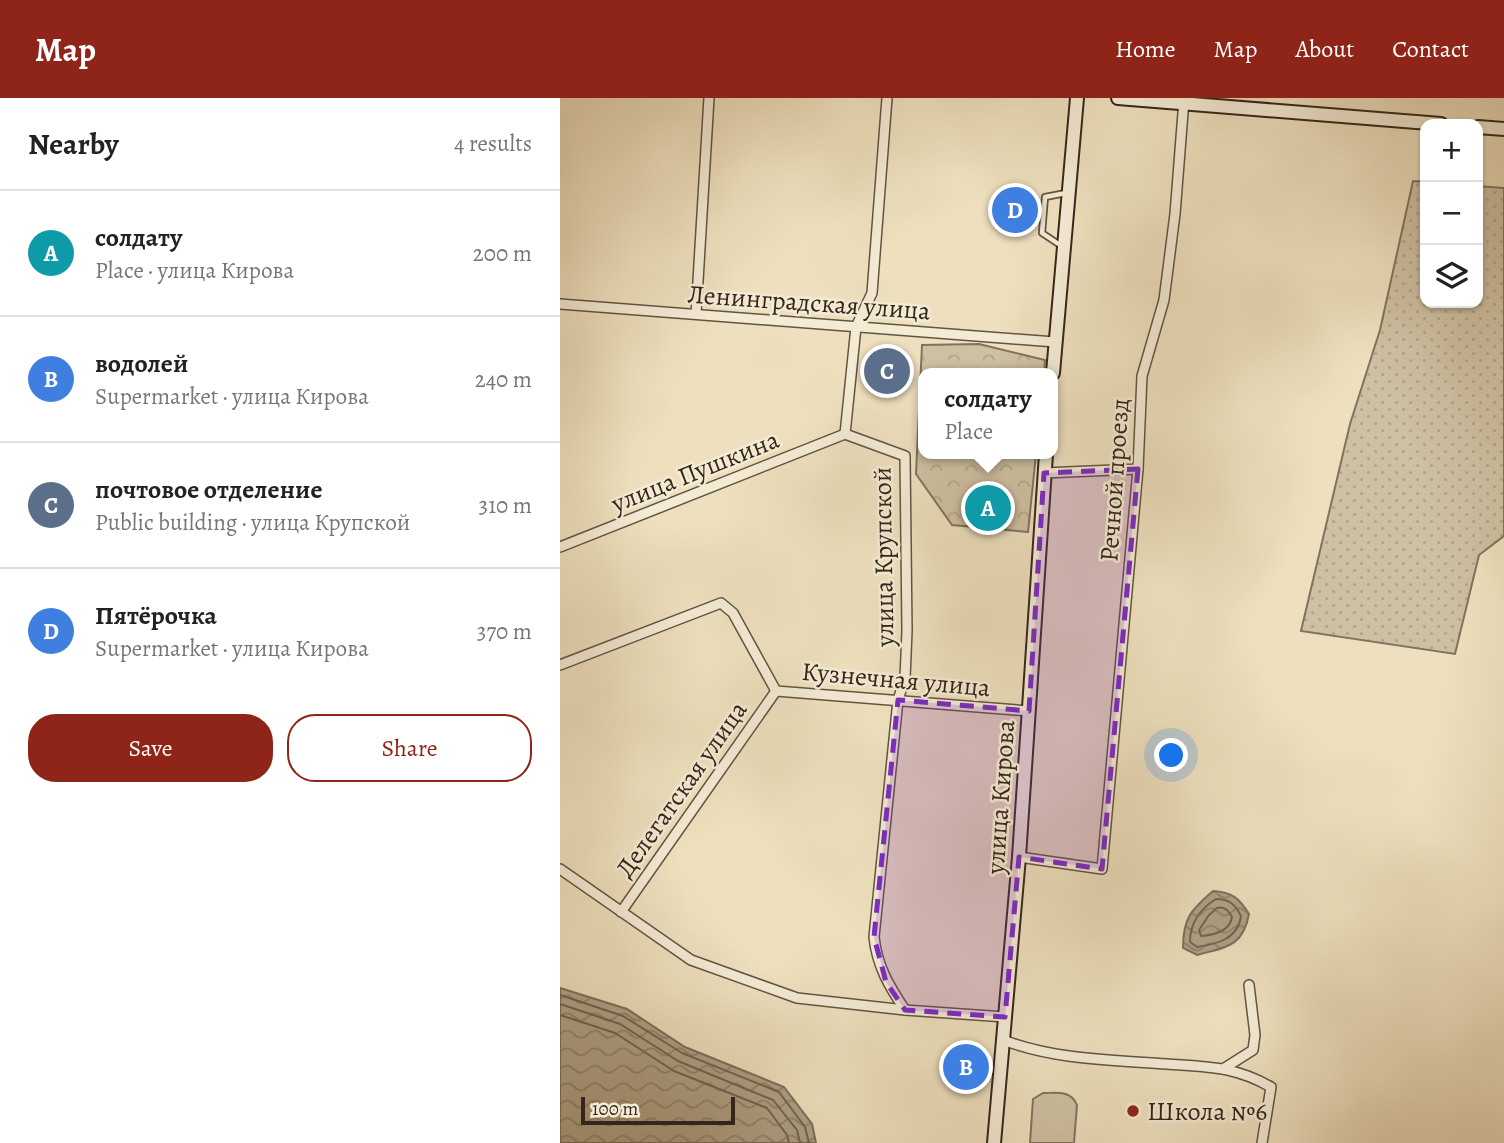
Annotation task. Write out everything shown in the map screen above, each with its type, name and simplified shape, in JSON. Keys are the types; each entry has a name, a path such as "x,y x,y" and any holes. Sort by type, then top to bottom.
{"street":[{"path":"696,314 709,98"},
{"name":"улица Крупской","path":"887,98 872,293 856,327 845,434 905,456 905,678 898,700 874,937 876,956 886,982 905,1010"},
{"path":"1053,368 1077,98"},
{"path":"1118,98 1184,101 1420,122"},
{"name":"Речной проезд","path":"1019,857 1102,869 1138,469 1142,376 1164,300 1175,214 1184,101"},
{"path":"1483,127 1504,129"},
{"name":"Ленинградская улица","path":"560,304 1055,342"},
{"name":"улица Пушкина","path":"560,547 845,434"},
{"name":"улица Кирова","path":"994,1143 1030,711 1045,459"},
{"path":"1044,472 1138,469"},
{"name":"Кузнечная улица","path":"560,665 717,603 725,603 776,691 1030,711"},
{"name":"Делегатская улица","path":"621,912 776,691"},
{"path":"560,869 691,960 797,998 905,1010 1005,1017"},
{"path":"1223,1069 1252,1050 1255,1035 1249,985"},
{"path":"1003,1040 1038,1052 1078,1058 1241,1072 1271,1087 1262,1143"}],"lane":[{"path":"1063,248 1042,233 1045,197 1068,192"}],"highlighted area":[{"path":"1138,469 1102,869 1019,857 1005,1017 905,1010 886,982 874,937 898,700 1029,711 1044,473"}],"green space":[{"path":"1413,181 1420,182 1420,308 1483,308 1483,186 1504,188 1504,536 1479,555 1455,654 1301,631 1350,424 1380,330"},
{"path":"979,344 1045,360 1044,368 921,368 922,345"},
{"path":"918,431 918,459 1035,459 1028,532 952,525 916,474"},
{"path":"1043,1093 1063,1093 1074,1100 1077,1105 1074,1143 1030,1143 1033,1099"}],"water":[{"path":"1213,891 1234,897 1249,914 1242,933 1232,944 1197,955 1183,948 1185,929 1194,909"},
{"path":"560,988 627,1009 685,1047 784,1087 812,1124 816,1143 560,1143"}],"place":[{"name":"Пятёрочка","path":"1015,210"},
{"name":"почтовое отделение","path":"887,371"},
{"name":"солдату","path":"988,508"},
{"name":"водолей","path":"966,1067"},
{"name":"Школа №6","path":"1133,1111"}]}
